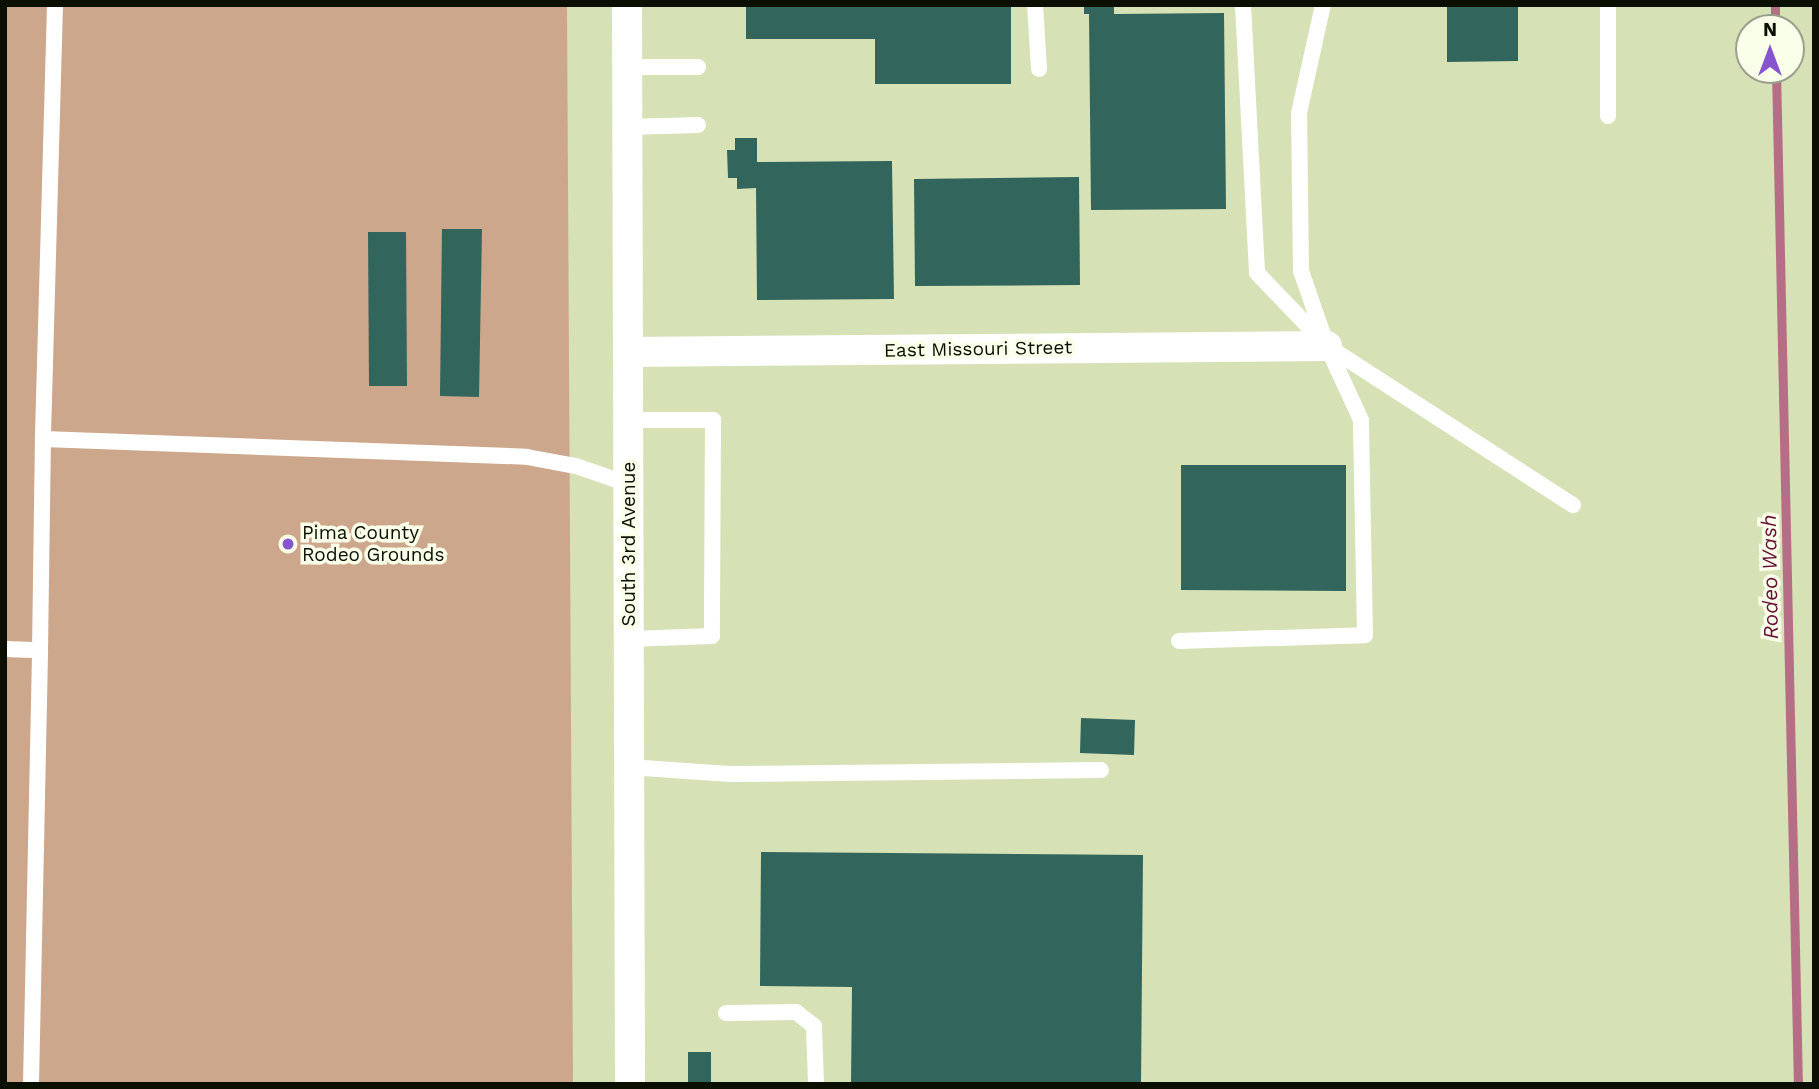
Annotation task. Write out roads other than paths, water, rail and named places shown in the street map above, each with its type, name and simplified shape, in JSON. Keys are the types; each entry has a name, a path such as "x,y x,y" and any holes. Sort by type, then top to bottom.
{"street":[{"name":"South 3rd Avenue","path":"627,5 630,1084"},
{"name":"East Missouri Street","path":"628,352 1327,346"}],"lane":[{"path":"31,1084 43,439 55,5"},
{"path":"1035,5 1039,69"},
{"path":"1243,5 1257,273 1327,346 1573,505"},
{"path":"1179,641 1365,635 1361,420 1327,346 1301,271 1300,258 1299,113 1323,5"},
{"path":"1608,5 1608,116"},
{"path":"627,67 698,67"},
{"path":"628,127 698,125"},
{"path":"628,420 713,420 712,636 629,639"},
{"path":"43,439 527,457 576,466 628,484"},
{"path":"5,649 40,650"},
{"path":"629,767 730,774 1101,770"},
{"path":"726,1013 796,1013 814,1026 816,1084"}],"waterway":[{"name":"Rodeo Wash","path":"1775,5 1775,14"},
{"name":"Rodeo Wash","path":"1776,84 1798,1084"}],"place":[{"name":"Pima County Rodeo Grounds","path":"288,544"}]}
